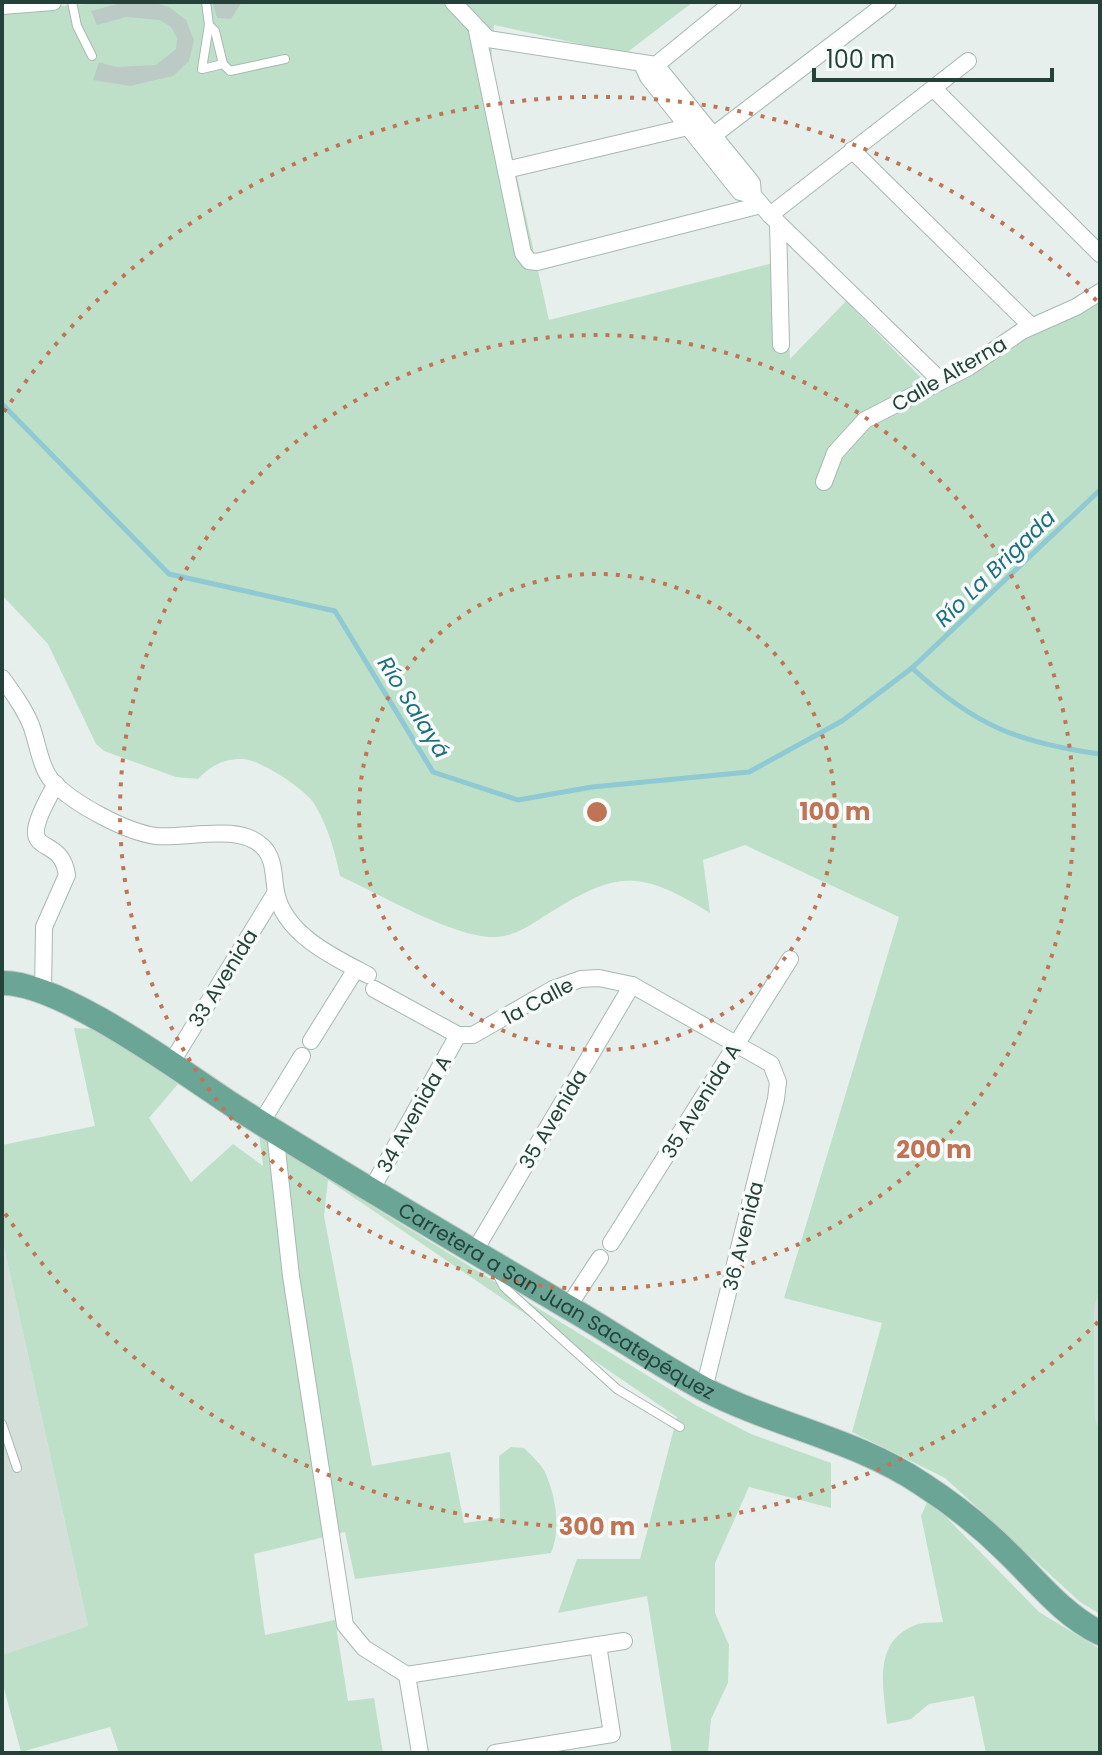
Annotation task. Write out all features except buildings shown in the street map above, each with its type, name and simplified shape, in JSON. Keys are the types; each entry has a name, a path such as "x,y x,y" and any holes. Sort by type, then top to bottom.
{"main road":[{"name":"Carretera a San Juan Sacatepéquez","path":"2,983 43,994 108,1024 370,1192 704,1389 747,1412 882,1460 922,1484 981,1528 1072,1616 1100,1633"}],"street":[{"path":"2,6 53,2"},
{"path":"453,2 477,31 499,42 649,65 708,140 740,192 765,210 941,381"},
{"path":"649,65 733,2"},
{"path":"708,140 888,2"},
{"path":"477,31 523,253 529,261 537,262 765,210 852,150 968,61"},
{"path":"649,65 688,127 708,140"},
{"path":"934,89 1098,252"},
{"path":"506,170 688,127"},
{"path":"852,150 1031,326"},
{"path":"765,210 781,345"},
{"name":"Calle Alterna","path":"824,482 835,453 854,429 1031,326 1076,307 1100,292"},
{"path":"2,678 30,723 46,770 56,784 103,817 151,835 188,838 232,833 249,836 264,847 272,862 281,909 295,930 458,1035"},
{"path":"43,994 44,927 67,875 60,858 37,838 34,826 56,784"},
{"name":"33 Avenida","path":"170,1065 276,892"},
{"name":"35 Avenida A","path":"611,1243 790,959"},
{"path":"366,977 307,1048 268,1127 345,1625 364,1648 407,1675 624,1641"},
{"name":"1a Calle","path":"458,1035 484,1031 553,989 581,979 632,985 771,1064 778,1082"},
{"name":"35 Avenida","path":"483,1258 632,985"},
{"name":"34 Avenida A","path":"370,1192 458,1035"},
{"name":"36 Avenida","path":"704,1389 778,1082"},
{"path":"568,1307 600,1258"},
{"path":"495,1753 612,1734 598,1645"},
{"path":"407,1675 420,1753"}],"lane":[{"path":"72,2 77,26 92,56"},
{"path":"206,2 209,25 200,67 223,64"},
{"path":"209,25 215,31 223,64 230,71 285,59"},
{"path":"483,1258 504,1287 617,1389 680,1427"},
{"path":"2,1424 17,1468"}],"shaded area":[{"path":"2,1238 88,1626 2,1655"},
{"path":"1100,1286 1100,1430 1095,1419 1094,1307"}],"green space":[{"path":"115,2 693,2 625,54 494,25 491,60 549,320 785,260 790,359 846,301 929,386 1100,293 1100,1286 1094,1308 1095,1419 1100,1430 1100,1614 1080,1602 945,1478 852,1432 882,1323 784,1298 899,917 745,845 703,860 710,913 663,888 626,881 589,891 526,928 506,936 477,935 458,930 340,876 324,822 315,805 302,791 270,769 249,760 235,759 217,764 198,779 176,777 104,751 96,744 48,644 2,595 2,10"},
{"path":"74,1028 95,1029 178,1084 149,1118 191,1182 233,1144 263,1166 259,1133 328,1179 697,1406 751,1434 831,1463 831,1508 749,1487 715,1563 715,1613 729,1645 728,1683 711,1719 708,1753 672,1753 647,1596 558,1613 577,1559 640,1559 677,1417 328,1180 324,1216 372,1466 450,1452 464,1523 500,1518 499,1456 511,1447 524,1448 543,1469 552,1492 556,1534 551,1553 355,1579 345,1532 254,1554 265,1635 335,1620 348,1701 374,1698 383,1753 119,1753 110,1727 21,1752 2,1681 2,1655 88,1626 2,1238 2,1145 95,1126"},
{"path":"927,1502 945,1516 1039,1612 1100,1649 1100,1753 986,1753 974,1696 929,1704 911,1719 887,1724 884,1666 893,1641 903,1631 918,1624 943,1622 921,1516"}],"waterway":[{"name":"Río Salayá","path":"2,404 169,574 335,611 433,772 518,800 592,787 749,772 842,721 912,668 1100,490"},
{"path":"912,668 956,704 998,728 1045,744 1100,754"}],"water label":[{"name":"Río La Brigada","path":"995,568"}]}
